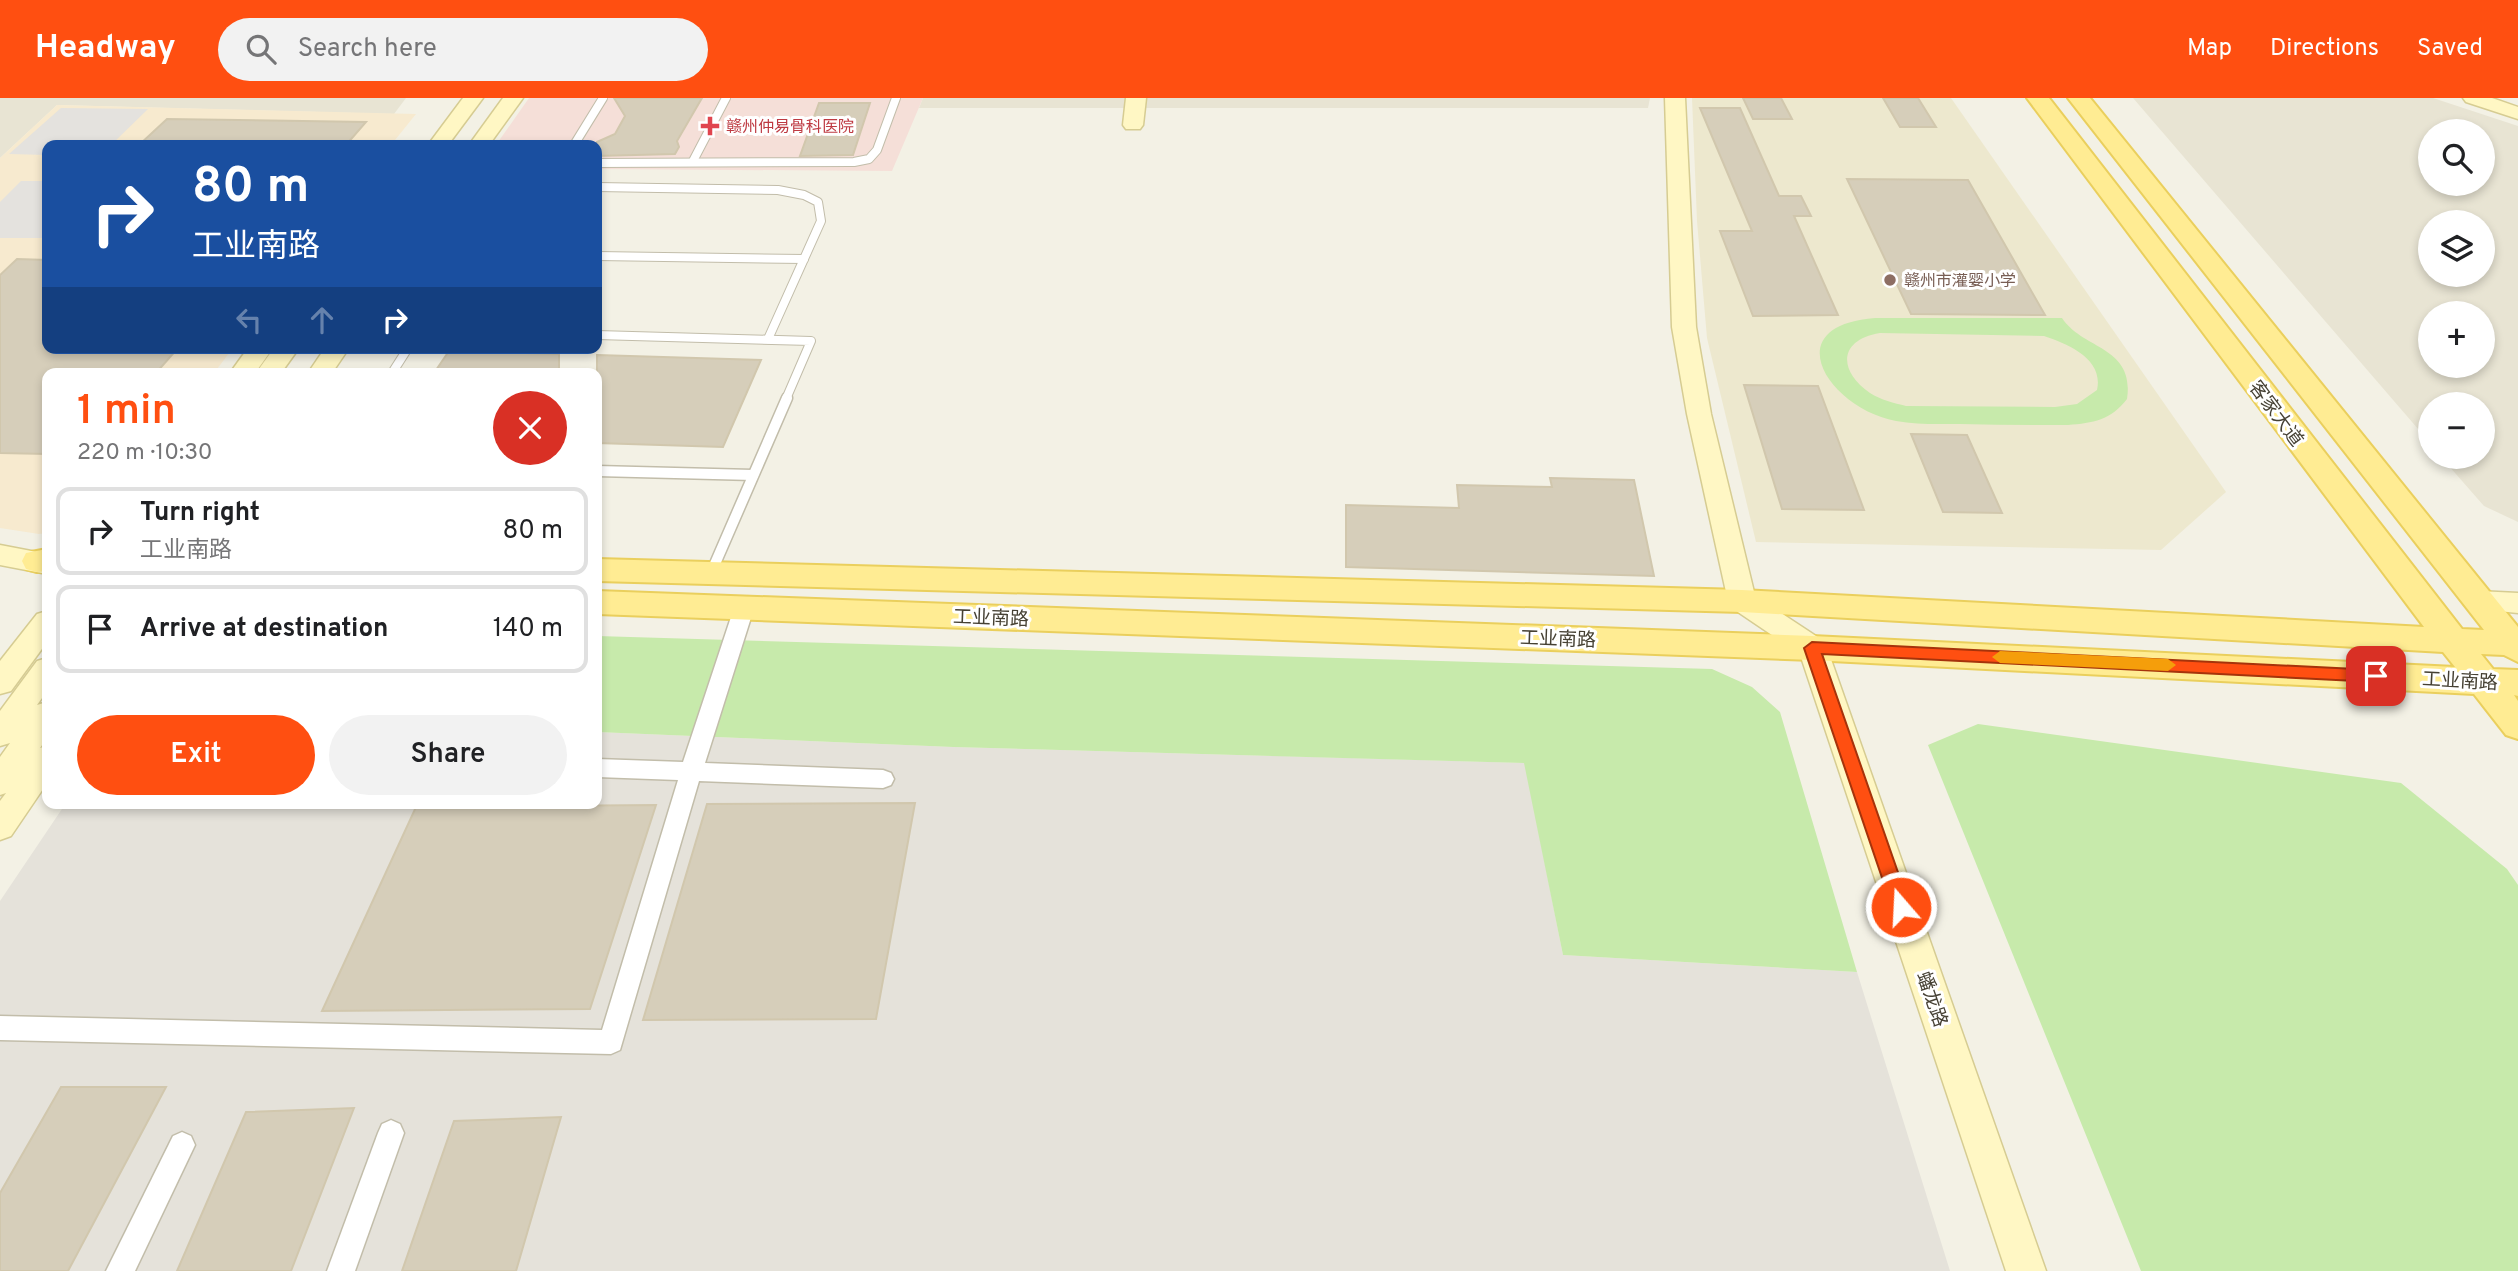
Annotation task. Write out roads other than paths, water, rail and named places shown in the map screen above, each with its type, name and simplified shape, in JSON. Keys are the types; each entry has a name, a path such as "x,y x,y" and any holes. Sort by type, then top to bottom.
{"main road":[{"name":"客家大道","path":"2038,98 2518,726"},
{"name":"客家大道","path":"2079,98 2516,646"},
{"name":"工业南路","path":"602,570 1742,601 2516,646"},
{"name":"工业南路","path":"602,603 1812,648 2518,683"}],"street":[{"path":"430,140 449,98"},
{"path":"431,140 473,98"},
{"path":"462,140 492,98"},
{"path":"483,140 513,98"},
{"path":"1133,125 1136,98"},
{"path":"1675,98 1684,327 1699,414 1742,601 1812,648"},
{"path":"2473,98 2518,113"},
{"path":"2502,98 2518,103"},
{"path":"246,368 256,354"},
{"path":"0,555 42,562"},
{"path":"2478,601 2518,603"},
{"path":"0,1028 611,1042 691,772 744,608"},
{"path":"0,683 42,628"},
{"name":"蟠龙路","path":"1812,648 2026,1271"},
{"path":"0,734 42,676"},
{"path":"0,782 42,721"},
{"path":"0,827 42,765"},
{"path":"602,768 883,779"},
{"path":"341,1271 391,1133"},
{"path":"120,1271 182,1145"}],"lane":[{"path":"577,140 603,98"},
{"path":"693,161 726,98"},
{"path":"602,163 854,162 869,159 877,150 896,98"},
{"path":"602,187 778,190 804,195 818,202 821,221 768,339"},
{"path":"602,256 804,259"},
{"path":"602,335 811,341 711,573"},
{"path":"602,471 753,475"}],"place":[{"name":"赣州仲易骨科医院","path":"710,126"},
{"name":"赣州市灌婴小学","path":"1890,280"}]}
